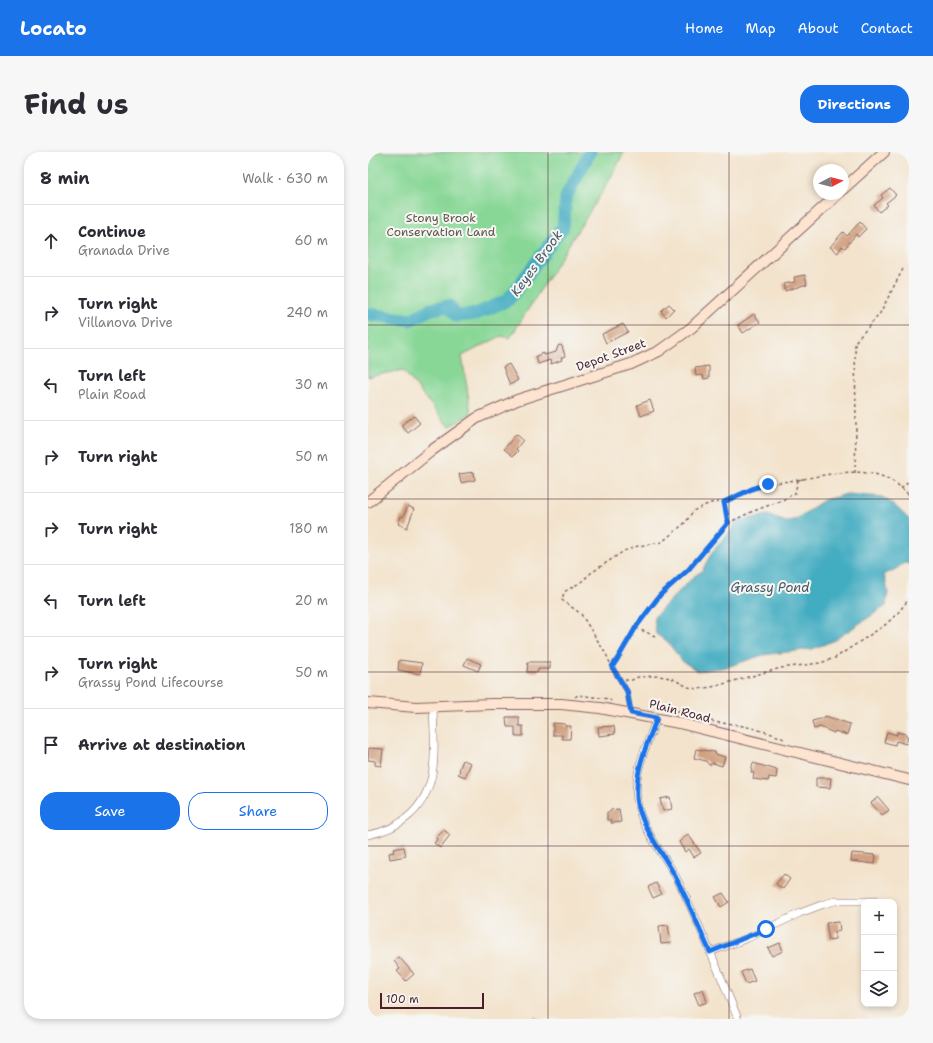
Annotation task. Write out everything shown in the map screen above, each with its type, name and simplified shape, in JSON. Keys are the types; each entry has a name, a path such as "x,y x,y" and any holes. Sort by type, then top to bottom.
{"main road":[{"path":"849,184 884,152"},
{"name":"Depot Street","path":"368,502 431,451 477,418 517,400 632,364 669,345 702,318 831,200"},
{"name":"Plain Road","path":"368,703 416,707 492,704 561,704 600,708 657,718 909,780"}],"street":[{"path":"368,834 386,830 405,820 422,801 430,785 434,768 433,707"},
{"path":"657,718 639,767 637,788 639,810 648,831 677,879 738,1019"},
{"path":"710,952 748,938 800,913 824,904 834,901 861,901"}],"lane":[{"path":"612,667 627,691 631,713"}],"path":[{"path":"855,473 855,342 879,315 904,267"},
{"path":"798,480 835,472 864,474 884,477 909,495"},
{"path":"612,667 606,654 581,614 562,600 564,592 581,582 591,573 624,551 638,546 662,542 686,522 693,511 710,503 724,502 754,488 768,484 803,479 798,480"},
{"path":"612,667 636,628 660,595 688,570 728,523 751,512 784,500 795,493 798,480"},
{"path":"901,488 909,481"},
{"path":"724,502 728,523"},
{"path":"620,680 632,680 638,677 659,676 671,678 688,687 697,689 712,687 781,668 820,663 835,658 885,625 897,614 909,599"},
{"path":"636,628 655,636"}],"green space":[{"name":"Stony Brook Conservation Land","path":"368,152 547,152 550,155 552,152 624,152 609,181 510,338 501,336 462,356 471,413 449,427 403,370 368,377"}],"water":[{"name":"Grassy Pond","path":"847,494 882,497 893,504 909,519 909,564 904,563 893,571 884,574 888,592 886,606 833,641 812,649 763,655 727,667 698,671 682,661 667,641 656,634 654,617 693,577 702,571 712,552 730,532 736,521 768,515 786,522 796,519 824,500"}],"building":[{"path":"890,188 896,195 886,203 888,205 879,212 874,205 883,198 881,195"},
{"path":"860,222 866,229 858,237 856,234 845,248 842,246 838,253 830,247 843,232 847,236"},
{"path":"805,275 807,284 785,291 783,284 795,282 794,277"},
{"path":"669,304 674,309 666,317 661,311"},
{"path":"754,314 760,322 743,333 738,325"},
{"path":"623,324 628,332 606,343 602,334"},
{"path":"558,346 562,346 565,356 561,358 562,360 551,364 550,360 538,364 536,356 544,353 544,355 556,352"},
{"path":"509,364 518,380 510,385 503,367"},
{"path":"709,366 709,378 704,379 703,375 696,376 695,368"},
{"path":"650,400 654,411 641,416 637,405"},
{"path":"414,416 420,423 408,433 401,425"},
{"path":"516,434 523,440 516,449 518,451 513,456 504,449"},
{"path":"474,472 475,480 461,483 459,474"},
{"path":"408,506 414,509 407,528 398,524 401,516 403,517"},
{"path":"467,658 481,664 478,671 464,665"},
{"path":"399,660 422,663 420,674 398,670"},
{"path":"528,662 550,662 550,669 538,669 538,672 527,672"},
{"path":"825,716 850,724 847,735 835,731 834,733 820,727 814,729 812,721 824,718"},
{"path":"506,717 519,717 519,726 523,726 523,736 515,736 515,727 507,727"},
{"path":"553,723 571,726 570,739 562,739 562,735 553,735"},
{"path":"614,726 615,734 599,736 598,727"},
{"path":"887,732 897,735 897,732 906,734 908,737 906,744 896,741 895,745 884,742"},
{"path":"369,748 383,749 381,766 375,765 375,761 368,760"},
{"path":"696,749 715,752 715,754 725,757 722,766 713,763 709,765 706,761 694,758"},
{"path":"463,760 471,763 465,777 458,774"},
{"path":"753,763 777,770 776,778 769,777 768,781 753,779 754,773 751,772"},
{"path":"816,778 831,778 830,788 816,787"},
{"path":"670,797 672,809 663,811 660,799"},
{"path":"878,797 889,810 882,815 871,803"},
{"path":"619,809 621,822 611,823 611,820 607,820 607,812 610,812 610,810"},
{"path":"444,830 450,835 440,848 434,843 437,840 436,838"},
{"path":"688,834 701,853 694,857 689,849 685,852 679,842"},
{"path":"404,847 406,856 390,859 389,853 394,852 393,849"},
{"path":"852,853 876,855 875,864 851,861"},
{"path":"784,874 790,879 783,889 776,884"},
{"path":"656,883 662,894 653,898 648,887"},
{"path":"723,893 729,902 721,907 715,897"},
{"path":"839,922 840,931 835,932 835,939 829,940 826,923"},
{"path":"668,925 671,943 661,944 659,926"},
{"path":"780,943 783,951 772,956 768,948"},
{"path":"399,957 414,974 406,981 397,971 400,969 394,961"},
{"path":"750,969 755,981 746,984 741,972"},
{"path":"703,989 707,1002 699,1005 694,993"}],"waterway":[{"name":"Keyes Brook","path":"368,314 410,320 431,309 449,306 456,316 476,314 508,300 563,227 566,197 590,152"}],"route":[{"path":"766,929 748,938 710,952 677,879 648,831 639,810 637,799 639,767 657,718 631,713 627,691 612,667 636,627 660,595 688,570 728,523 724,502 754,488 768,484"}]}
